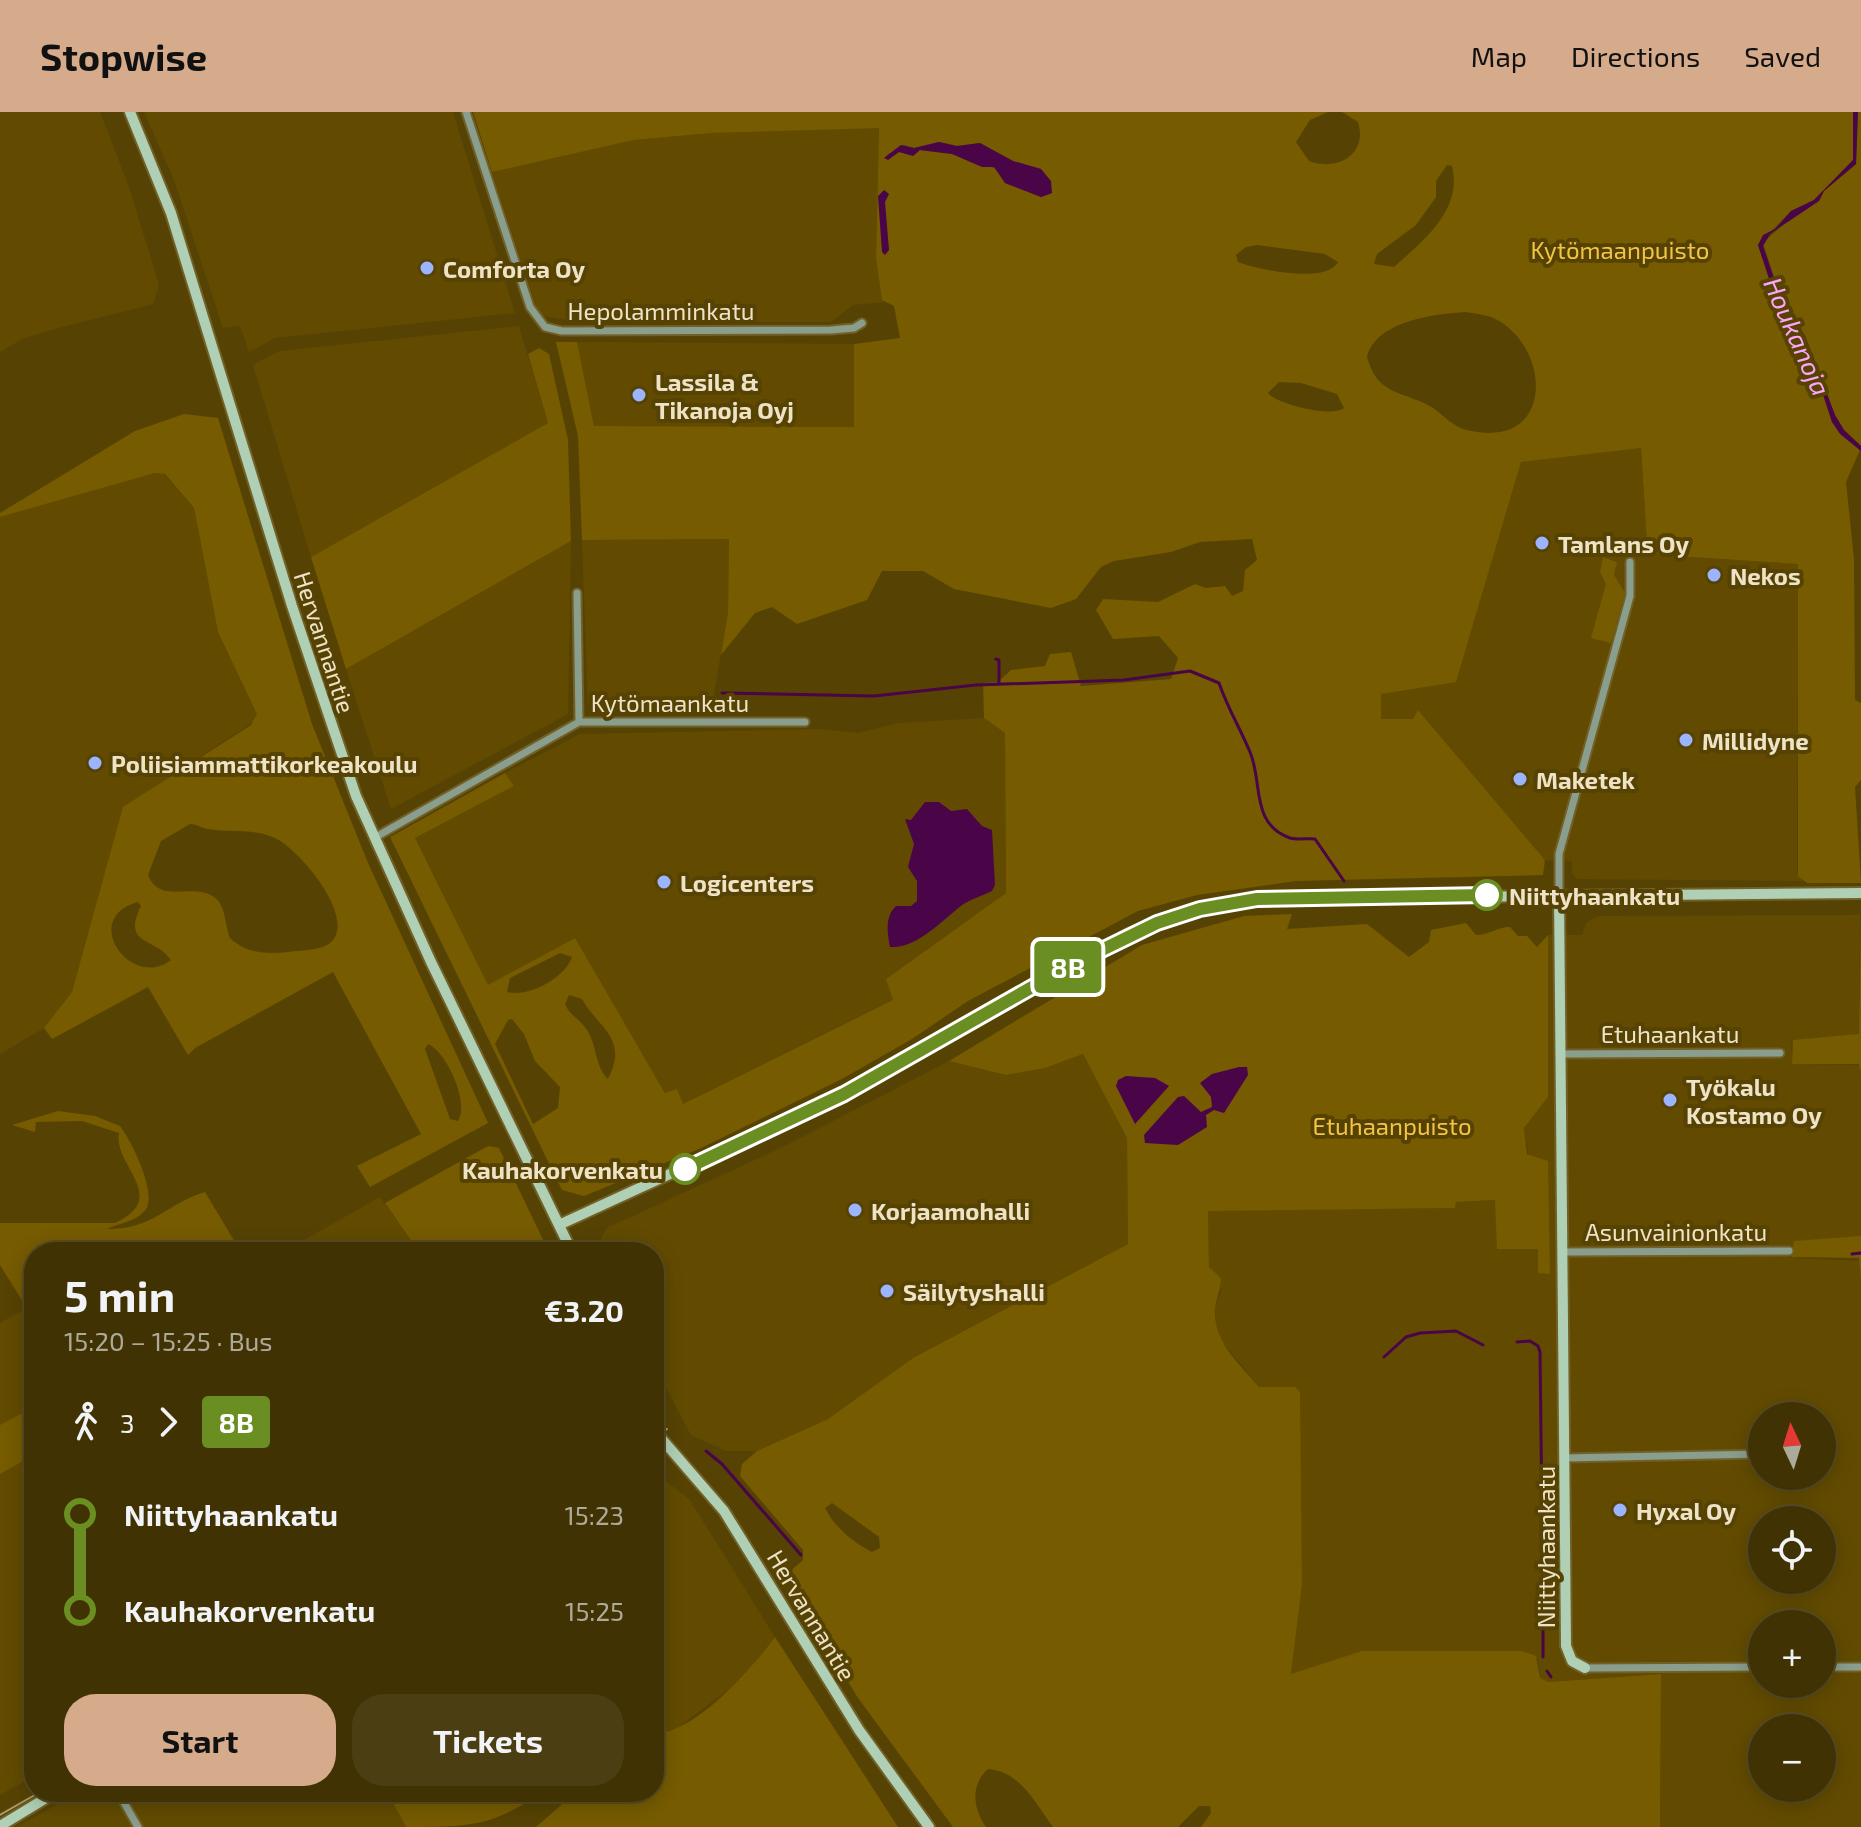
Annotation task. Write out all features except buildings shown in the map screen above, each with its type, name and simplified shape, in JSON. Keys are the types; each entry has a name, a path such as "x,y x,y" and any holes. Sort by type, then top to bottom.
{"street":[{"name":"Hervannantie","path":"130,112 171,213 316,681 374,838 568,1242"},
{"name":"Hepolamminkatu","path":"466,112 530,307 545,327 562,331 831,330 854,328 862,323"},
{"name":"Niittyhaankatu","path":"1585,1668 1572,1661 1566,1646 1559,854 1630,596 1630,562"},
{"path":"577,593 579,722"},
{"name":"Kytömaankatu","path":"374,838 579,722 805,722"},
{"path":"561,1224 844,1094 1094,953 1172,918 1257,899 1860,893"},
{"name":"Etuhaankatu","path":"1561,1054 1780,1053"},
{"name":"Asunvainionkatu","path":"1564,1252 1789,1251"},
{"name":"Hervannantie","path":"664,1450 724,1511 859,1730 929,1827"},
{"path":"1564,1458 1748,1454"},
{"path":"1585,1668 1748,1667"},
{"path":"1836,1667 1861,1667"},
{"path":"0,1826 40,1802"},
{"path":"124,1802 138,1827"}],"shaded area":[{"path":"0,112 100,112 129,187 159,285 153,304 57,328 22,339 0,352"},
{"path":"144,112 453,112 515,313 275,338 249,352 240,326 223,328 174,180"},
{"path":"879,127 876,257 884,302 853,305 831,322 578,322 544,316 537,309 492,172 634,140 712,133"},
{"path":"519,326 548,423 311,557 253,365 280,351"},
{"path":"577,342 854,344 854,427 594,426"},
{"path":"1641,448 1647,544 1659,555 1798,564 1797,871 1803,881 1578,879 1572,874 1572,861 1545,860 1418,710 1413,719 1381,719 1381,693 1456,681 1521,462"},
{"name":"Poliisiammattikorkeakoulu","path":"155,473 164,474 194,508 218,632 258,714 256,720 124,807 72,992 44,1028 0,1054 0,517"},
{"path":"729,539 728,612 713,700 692,709 591,710 588,705 582,540"},
{"path":"571,541 568,714 391,809 346,669"},
{"path":"984,718 1005,733 1006,893 886,979 893,1000 683,1104 666,1094 575,939 488,986 415,838 514,786 505,773 580,734 821,729 858,733 899,723"},
{"path":"1860,915 1859,1034 1791,1043 1793,1064 1861,1065 1861,1236 1794,1258 1861,1261 1861,1827 1660,1827 1661,1674 1548,1682 1540,1678 1538,1659 1362,1651 1291,1675 1302,1585 1295,1387 1259,1387 1216,1334 1215,1305 1221,1293 1221,1278 1209,1268 1208,1210 1455,1208 1456,1202 1496,1200 1538,1249 1550,1274 1524,1128 1548,1097 1548,935 1582,935 1587,922 1599,916"},
{"path":"1083,1054 1127,1138 1128,1244 913,1358 828,1419 757,1451 726,1451 691,1435 664,1384 664,1242 601,1242 607,1228 785,1146 949,1061 1006,1075 1045,1068"},
{"path":"380,1197 412,1242 301,1242"},
{"path":"24,1310 24,1782 0,1795 0,1323"},
{"path":"664,1480 689,1499 775,1637 739,1682 677,1728 664,1732"},
{"path":"61,1802 392,1802 406,1827 17,1827"}],"green space":[{"name":"Kytömaanpuisto","path":"473,112 1328,112 1310,120 1296,142 1309,161 1330,164 1348,158 1359,143 1358,122 1342,112 1853,112 1853,160 1814,200 1791,211 1758,245 1778,306 1813,364 1832,422 1860,450 1846,482 1854,559 1855,700 1861,703 1861,780 1855,787 1861,883 1807,883 1798,876 1798,564 1659,555 1647,544 1641,448 1521,462 1456,682 1381,694 1381,719 1413,719 1418,710 1545,860 1543,875 1296,881 1197,895 1138,911 968,1001 912,1039 842,1079 699,1149 584,1196 562,1190 390,837 505,773 514,786 415,838 488,985 575,938 665,1093 677,1089 683,1104 893,1000 886,979 1006,893 1005,733 984,718 983,683 998,682 1011,670 1045,666 1050,654 1071,652 1081,686 1171,679 1178,658 1159,636 1113,639 1096,610 1103,599 1158,602 1195,584 1206,588 1225,586 1232,596 1243,591 1245,570 1257,560 1252,539 1200,542 1171,552 1114,561 1101,567 1076,599 1051,608 954,589 923,571 882,571 867,600 797,624 772,607 755,613 721,655 728,612 729,539 582,540 578,436 556,342 577,342 594,426 854,427 854,344 900,338 894,306 882,300 876,257 879,128 712,133 634,140 492,172","holes":["939,142 957,146 980,143 1013,161 1041,169 1052,193 1041,197 1005,183 997,169 952,154 920,150 914,155 899,152 885,156 904,145 914,148","1447,165 1452,166 1452,197 1438,223 1394,267 1374,264 1377,254 1416,225 1436,197 1436,181","1257,245 1325,254 1338,262 1331,269 1321,272 1292,273 1238,262 1236,255 1246,247","1466,312 1489,316 1518,337 1529,356 1535,377 1535,397 1528,414 1515,427 1495,433 1461,428 1426,404 1389,389 1376,378 1367,357 1382,335 1394,327 1438,315","1279,382 1301,383 1337,394 1344,408 1317,411 1268,393","560,953 572,957 562,972 545,985 525,992 507,992 510,978","569,995 582,999 609,1035 615,1053 608,1079 587,1030 565,1004","512,1019 524,1034 535,1061 560,1087 558,1108 533,1124 495,1044 508,1020"]},
{"name":"Kytömaanpuisto","path":"1858,112 1861,112 1861,446 1844,430 1835,415 1805,336 1782,302 1763,243 1792,216 1817,202 1824,191 1856,164"},
{"path":"539,348 549,354 568,440 571,541 346,669 311,557 548,423 528,354"},
{"path":"184,414 218,418 312,724 368,863 488,1123 370,1187 357,1166 421,1134 333,972 195,1048 188,1055 148,987 52,1039 44,1028 72,992 123,807 251,725 257,714 218,632 194,508 165,474 155,473 0,517 0,513 135,431","holes":["190,824 216,830 259,833 285,844 310,869 331,902 337,918 337,932 330,943 315,949 288,952 250,950 230,938 223,910 214,897 196,891 168,891 153,884 148,875 161,841","138,902 141,906 135,928 138,935 171,960 156,967 141,966 127,959 117,949 112,936 113,922 121,910","428,1044 435,1049 449,1067 461,1102 458,1121 450,1119 425,1049"]},
{"path":"1603,557 1617,562 1614,575 1625,593 1611,643 1591,638 1606,584 1600,572"},
{"path":"1861,911 1861,1073 1859,1064 1792,1064 1793,1040 1859,1034"},
{"name":"Etuhaanpuisto","path":"1292,914 1287,929 1367,924 1409,957 1429,942 1431,930 1466,923 1476,935 1510,927 1518,936 1527,936 1537,947 1548,935 1548,1097 1524,1128 1527,1154 1548,1161 1550,1274 1538,1273 1538,1249 1497,1249 1495,1200 1456,1202 1455,1208 1208,1211 1209,1267 1221,1278 1215,1321 1223,1342 1259,1387 1295,1387 1300,1392 1302,1585 1291,1674 1362,1651 1522,1651 1536,1656 1540,1678 1548,1682 1661,1674 1660,1827 1201,1827 1211,1813 1210,1806 1199,1806 1178,1827 1053,1827 1018,1782 999,1771 988,1769 978,1782 975,1797 986,1827 953,1827 858,1698 787,1581 788,1573 803,1560 803,1550 740,1476 742,1464 757,1451 828,1419 913,1358 1128,1244 1127,1138 1083,1054 1045,1068 1006,1075 949,1061 1142,945 1244,916","holes":["832,1503 879,1537 880,1548 872,1552 845,1534 825,1508"]},
{"path":"58,1111 95,1116 120,1126 146,1179 148,1201 142,1213 107,1229 148,1221 205,1192 235,1242 24,1242 23,1302 0,1265 0,1223 115,1223 131,1213 138,1203 139,1192 119,1145 119,1133 82,1121 36,1122 35,1132 12,1125"},
{"path":"488,1146 499,1148 544,1242 412,1242 385,1203"},
{"path":"1861,1236 1861,1278 1859,1258 1792,1257 1794,1241"},
{"path":"24,1412 24,1461 0,1474 0,1425"},
{"path":"775,1637 898,1827 536,1827 565,1802 664,1802 664,1732 687,1723 704,1711 752,1665"},
{"path":"392,1802 527,1802 479,1823 406,1827"}],"water":[{"name":"Houkanoja","path":"1853,112 1858,112 1856,164 1824,191 1819,201 1770,234 1763,246 1782,302 1805,336 1835,415 1844,430 1861,446 1861,451 1840,434 1832,422 1813,364 1778,306 1758,245 1763,235 1775,229 1791,211 1814,200 1853,160"},
{"path":"939,142 957,146 980,143 1013,161 1041,169 1051,181 1052,193 1041,197 1005,183 994,167 982,167 952,154 920,150 913,156 899,152 888,160 884,158 901,145 914,148"},
{"path":"884,190 889,194 885,202 889,250 885,255 882,252 878,196"},
{"path":"925,802 939,802 951,811 967,809 982,826 992,830 995,885 992,891 962,905 919,939 890,947 888,925 892,910 896,906 911,906 917,901 917,881 908,867 914,844 905,819 911,820"},
{"path":"1247,1067 1248,1075 1224,1113 1214,1110 1206,1115 1207,1127 1178,1145 1145,1143 1144,1135 1178,1097 1184,1096 1201,1112 1212,1107 1211,1097 1200,1083 1212,1074"},
{"path":"1126,1076 1155,1078 1169,1086 1135,1124 1116,1086 1118,1080"}],"waterway":[{"path":"996,659 999,660 999,684"},
{"path":"722,693 874,696 976,685 1124,680 1190,671 1219,683 1250,752 1263,813 1269,823 1277,832 1290,838 1315,839 1344,881"},
{"path":"1852,1254 1861,1253"},
{"path":"1384,1357 1406,1337 1420,1333 1456,1331 1483,1345"},
{"path":"1517,1342 1530,1341 1538,1346 1540,1352 1543,1598"},
{"path":"706,1451 722,1464 801,1555"},
{"path":"1543,1626 1543,1657"},
{"path":"1547,1671 1551,1677"}],"tram line":[{"path":"0,1815 24,1801"}],"bus line":[{"name":"8B","path":"685,1169 844,1094 1071,965 1128,934 1157,923 1200,909 1257,899 1487,895"}],"place":[{"name":"Comforta Oy","path":"427,268"},
{"name":"Lassila & Tikanoja Oyj","path":"639,395"},
{"name":"Tamlans Oy","path":"1542,543"},
{"name":"Nekos","path":"1714,575"},
{"name":"Millidyne","path":"1686,740"},
{"name":"Poliisiammattikorkeakoulu","path":"95,763"},
{"name":"Maketek","path":"1520,779"},
{"name":"Logicenters","path":"664,882"},
{"name":"Niittyhaankatu","path":"1487,895"},
{"name":"Työkalu Kostamo Oy","path":"1670,1100"},
{"name":"Kauhakorvenkatu","path":"685,1169"},
{"name":"Korjaamohalli","path":"855,1210"},
{"name":"Säilytyshalli","path":"887,1291"},
{"name":"Hyxal Oy","path":"1620,1510"}]}
